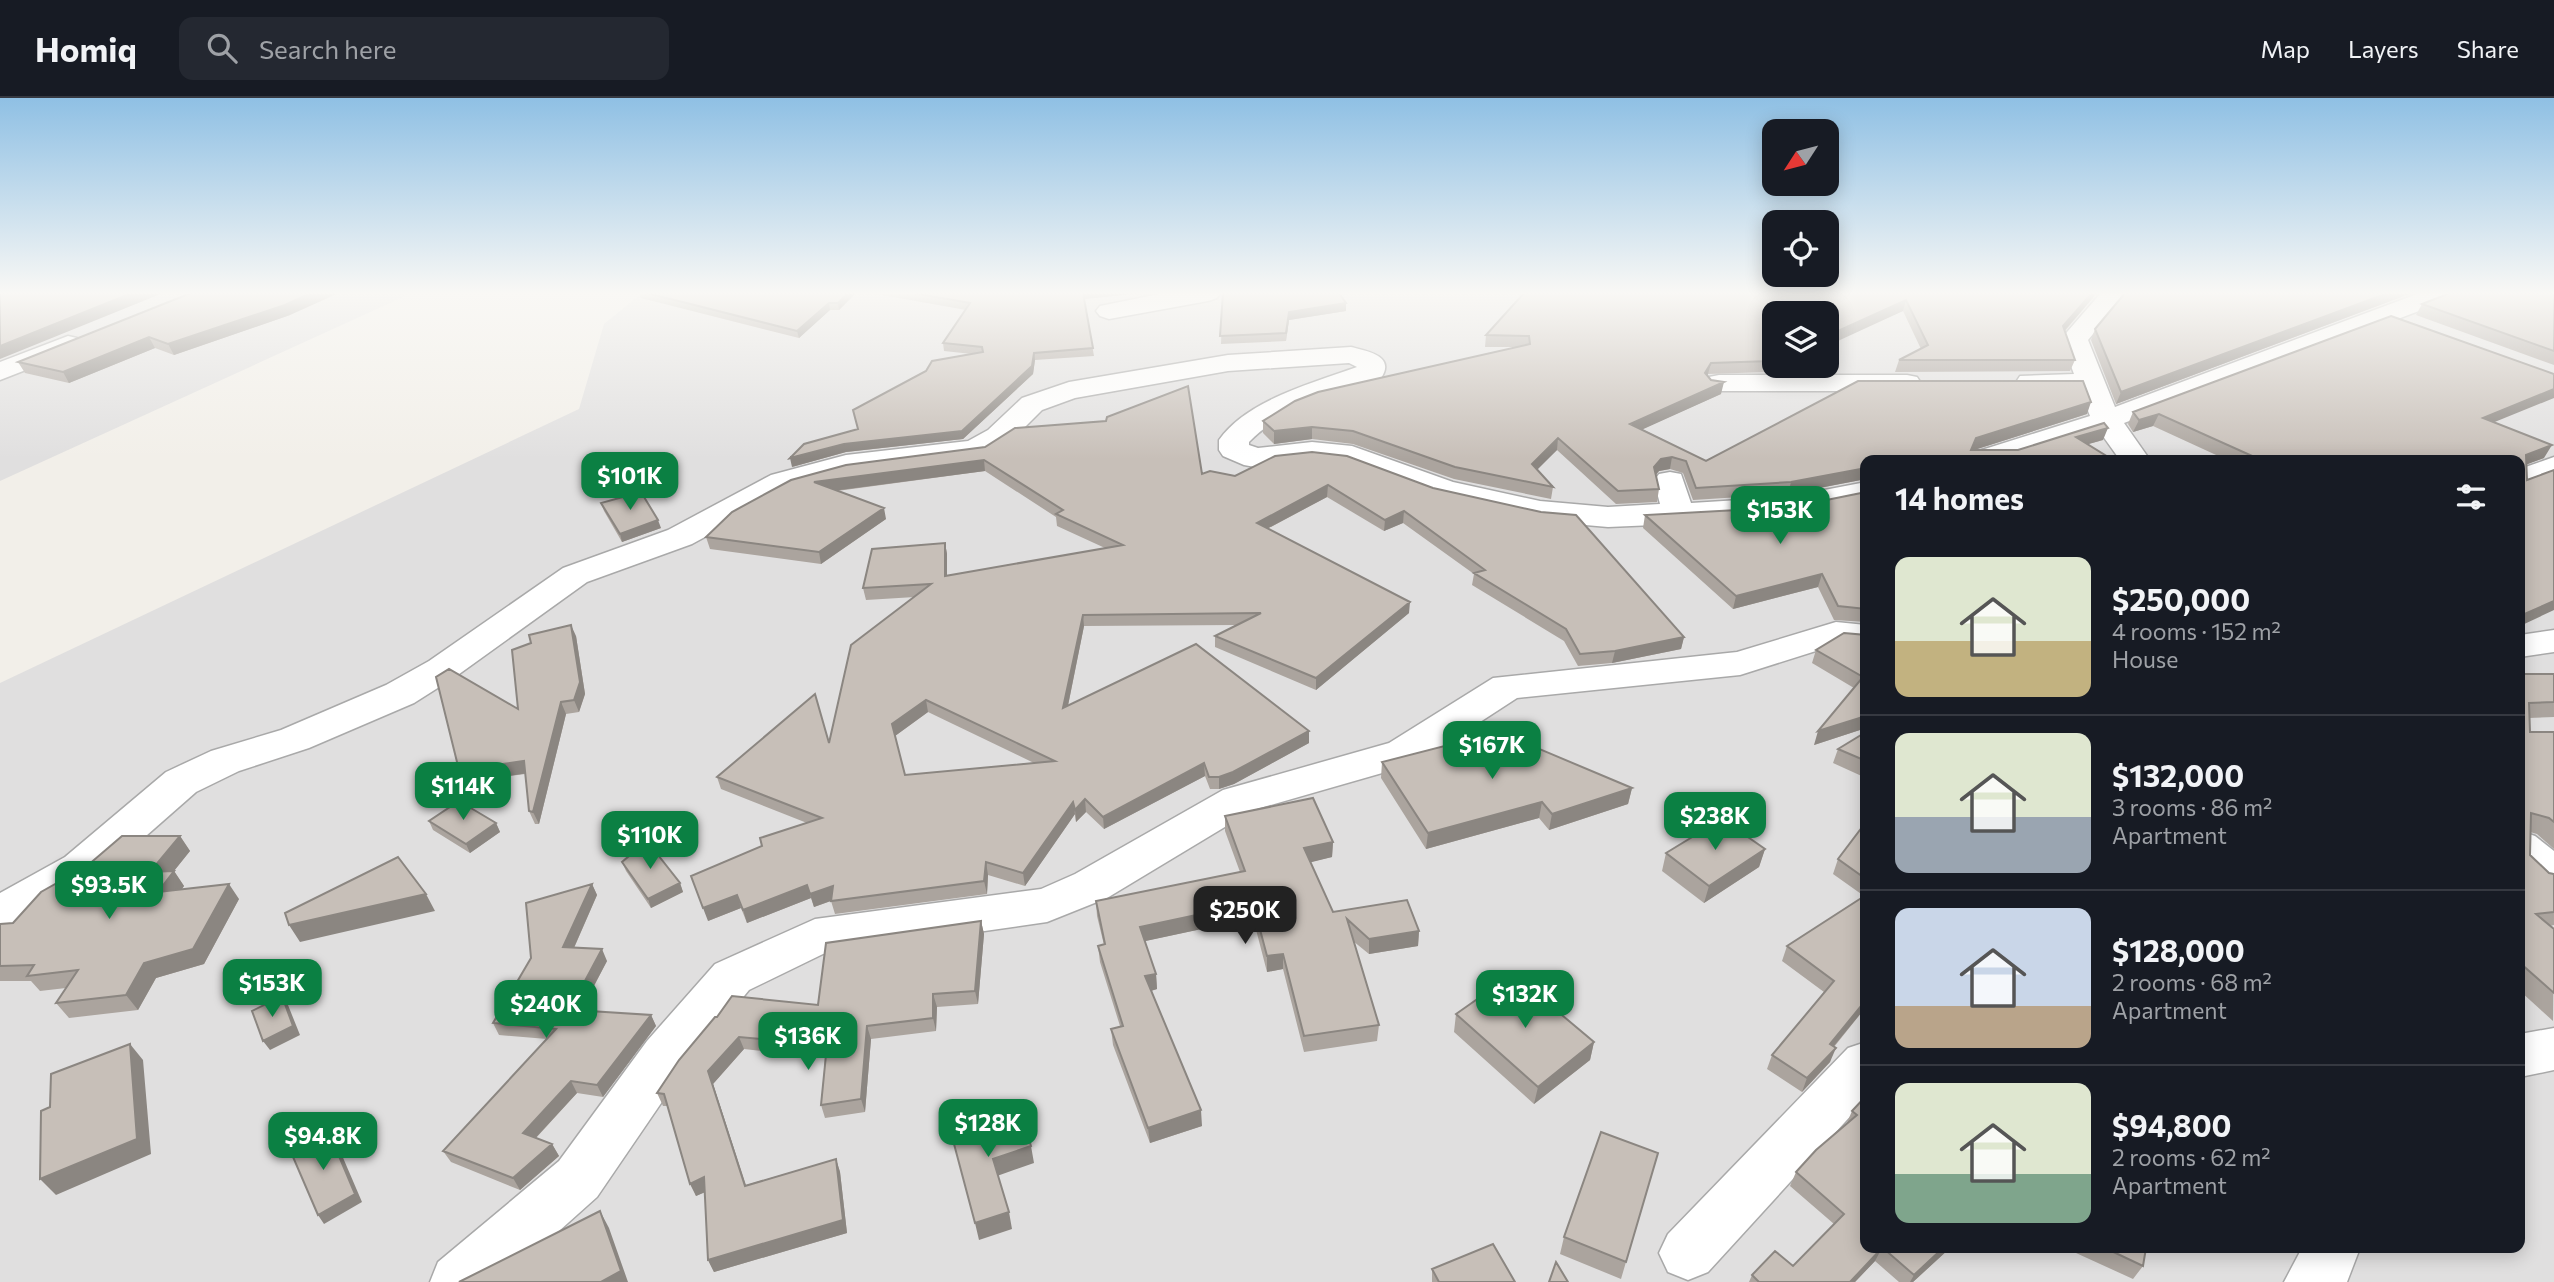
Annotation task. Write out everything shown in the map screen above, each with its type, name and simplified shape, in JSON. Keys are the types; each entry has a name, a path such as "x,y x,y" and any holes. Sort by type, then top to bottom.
{"street":[{"path":"0,372 58,348"},
{"path":"2078,348 2106,420 2131,455"},
{"path":"1998,455 2106,420 2295,348"},
{"path":"0,910 16,905 81,868 180,782 225,761 295,739 400,694 442,669 575,575 680,537 782,482 846,464 975,449 999,436 1032,404 1069,391 1228,363 1351,355 1371,362 1371,372 1308,394 1253,421 1234,440 1234,450 1255,458 1311,451 1352,455 1444,490 1540,510 1608,517 1788,507 1860,492"},
{"path":"2008,383 2091,382"},
{"path":"1719,383 1939,383"},
{"path":"2525,479 2554,466"},
{"path":"1670,481 1678,514"},
{"path":"459,1282 578,1179 665,1056 732,977 815,937 1047,905 1091,886 1238,800 1404,753 1507,687 1740,663 1836,634 1860,636"},
{"path":"2525,645 2554,641"},
{"path":"2525,851 2554,875"},
{"path":"2525,1054 2554,1049"},
{"path":"1688,1253 1860,1069"},
{"path":"2313,1282 2320,1277 2329,1253"}],"shaded area":[{"path":"0,348 291,348 0,481"},
{"path":"597,348 1762,348 1762,378 1839,378 1839,348 2554,348 2554,1282 0,1282 0,683 579,409"}],"building":[{"path":"52,348 121,348 63,372 18,362"},
{"path":"982,348 1090,348 1034,353 1032,366 962,431 844,444 790,458 804,444 858,429 853,410 926,371 932,361 983,352"},
{"path":"1511,348 1762,348 1762,361 1711,363 1705,373 1711,380 1724,382 1630,424 1706,461 1858,381 2083,381 2091,402 1976,438 1971,450 2018,450 2104,423 2108,428 2076,437 2105,455 1860,455 1860,469 1791,482 1696,488 1686,461 1672,457 1661,459 1654,467 1659,489 1618,491 1558,438 1532,464 1553,487 1455,467 1353,431 1312,427 1274,431 1263,421 1295,401 1318,392"},
{"path":"1922,348 2071,348 2075,360 1899,360"},
{"path":"2103,348 2239,348 2121,392"},
{"path":"2304,348 2482,348 2554,374 2554,389 2483,418 2552,445 2526,455 2527,480 2554,470 2554,601 2525,614 2525,455 2250,455 2159,414 2139,420 2133,412"},
{"path":"1188,386 1202,474 1210,471 1235,476 1275,456 1312,452 1347,456 1433,488 1541,512 1576,515 1684,637 1615,651 1580,654 1566,629 1474,573 1485,570 1404,511 1385,520 1328,485 1257,523 1410,602 1316,678 1215,636 1261,613 1083,615 1063,708 1196,644 1309,731 1219,777 1209,777 1204,763 1103,817 1085,799 1075,810 1073,802 1023,873 986,862 984,881 831,901 833,886 810,894 807,885 743,910 737,895 703,908 691,876 762,846 760,838 822,818 717,777 815,694 829,743 851,645 931,584 863,588 872,549 945,543 945,576 1123,545 1056,514 1063,510 984,460 814,482 884,508 819,552 706,537 732,512 791,480 846,465 985,447 1015,428 1106,421 1107,417","holes":["926,700 1055,761 905,775 892,724"]},
{"path":"641,492 658,520 620,534 601,503"},
{"path":"1860,493 1860,608 1838,606 1822,574 1736,596 1645,515 1792,507"},
{"path":"571,625 580,682 574,700 561,702 533,812 529,811 524,761 459,770 436,677 449,669 518,709 512,650 531,643 529,635"},
{"path":"1844,633 1860,634 1860,675 1816,650"},
{"path":"2525,674 2554,674 2554,702 2529,703 2530,732 2554,732 2554,822 2531,813 2530,855 2549,873 2554,874 2554,912 2536,914 2554,929 2554,993 2525,967"},
{"path":"1860,681 1860,718 1818,731"},
{"path":"1499,732 1632,788 1552,814 1542,802 1428,833 1382,762"},
{"path":"1860,736 1860,758 1838,749"},
{"path":"1313,798 1333,842 1304,848 1333,912 1407,900 1419,931 1369,939 1347,919 1379,1025 1304,1036 1283,954 1267,956 1253,903 1140,927 1156,974 1145,976 1201,1110 1148,1128 1111,1029 1123,1026 1098,946 1105,944 1096,901 1245,871 1225,816"},
{"path":"459,801 496,823 466,844 429,821"},
{"path":"1722,819 1765,849 1709,886 1666,853"},
{"path":"1860,830 1860,875 1838,859"},
{"path":"122,836 180,836 150,872 174,871 158,892 229,884 193,949 144,963 126,995 56,1003 78,970 27,976 34,965 0,966 0,924 13,923 41,892 87,866"},
{"path":"647,841 680,883 648,899 622,862"},
{"path":"398,857 426,894 289,925 285,913"},
{"path":"592,884 563,947 602,949 563,1022 574,1010 651,1015 597,1085 571,1081 523,1133 552,1144 513,1178 443,1151 556,1029 493,1023 531,958 526,903"},
{"path":"1860,899 1860,1007 1830,1044 1836,1048 1807,1078 1772,1055 1834,981 1787,946"},
{"path":"981,921 975,991 933,994 933,1018 867,1026 861,1099 821,1105 827,1045 739,1037 708,1071 745,1186 836,1159 843,1220 708,1260 704,1177 690,1184 664,1094 657,1093 679,1060 732,996 818,1005 826,943"},
{"path":"1513,974 1594,1042 1538,1087 1456,1014"},
{"path":"282,996 293,1026 263,1041 252,1011"},
{"path":"130,1044 137,1139 40,1179 41,1111 50,1107 51,1074"},
{"path":"1860,1102 1860,1253 1877,1253 1850,1282 1759,1282 1752,1275 1775,1251 1793,1266 1844,1214 1796,1172 1816,1150 1857,1115 1852,1111"},
{"path":"1019,1107 1031,1146 993,1159 1009,1212 975,1223 950,1129"},
{"path":"328,1130 355,1194 318,1215 290,1150"},
{"path":"1601,1132 1658,1153 1626,1262 1564,1237"},
{"path":"600,1211 621,1271 601,1282 459,1282"},
{"path":"1493,1244 1515,1282 1439,1282 1432,1269"},
{"path":"1889,1253 1938,1253 1914,1275"},
{"path":"2116,1253 2145,1253 2143,1266"},
{"path":"1556,1262 1568,1282 1549,1282"}]}
